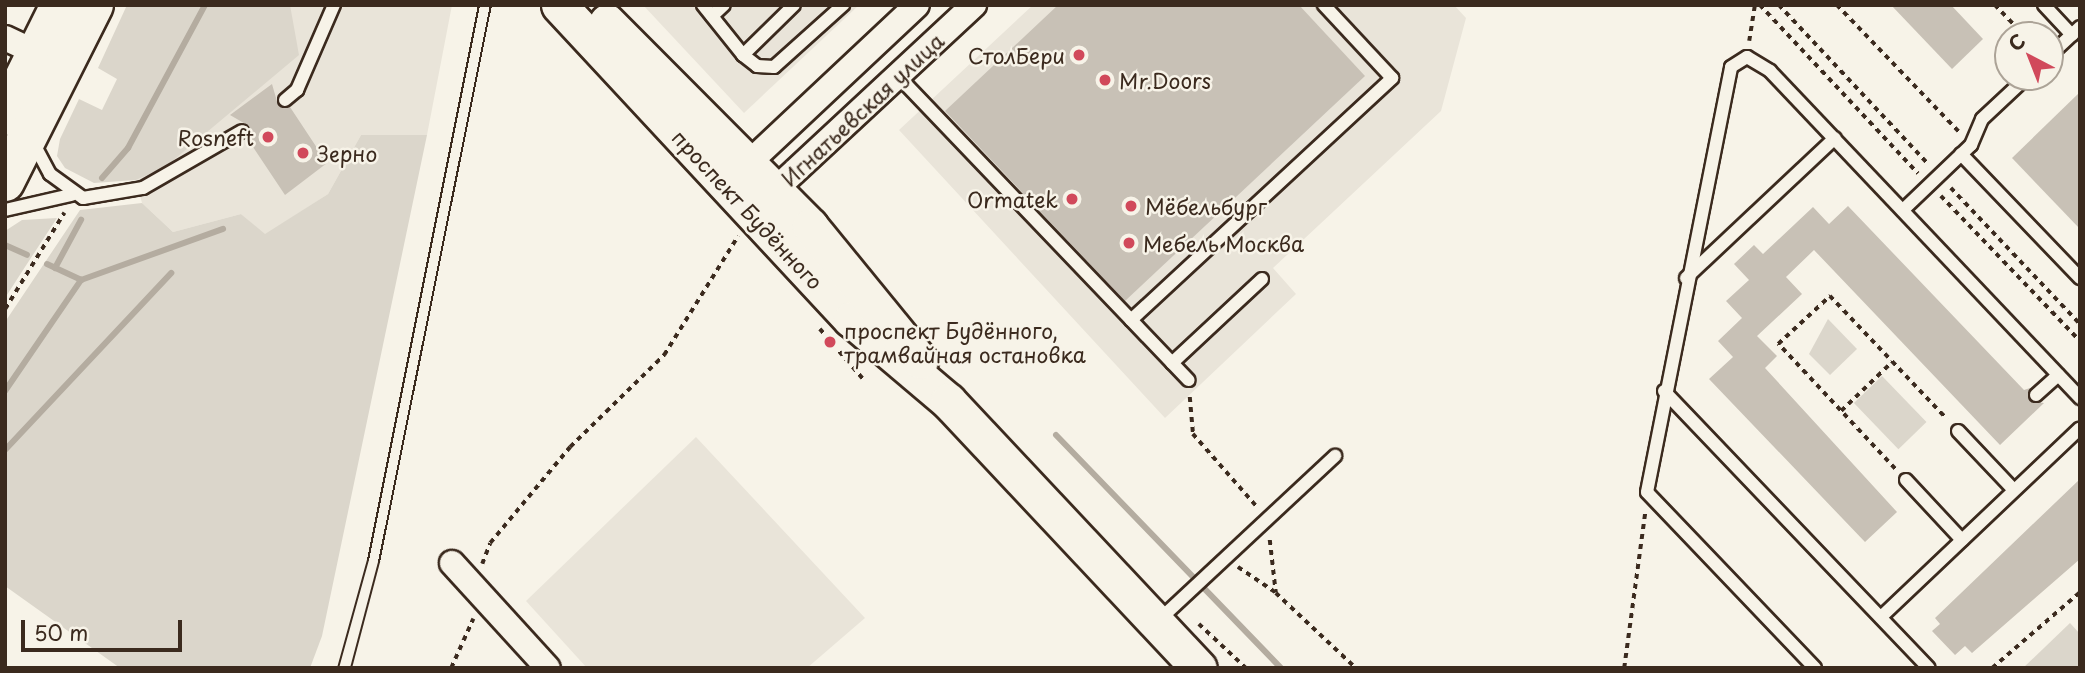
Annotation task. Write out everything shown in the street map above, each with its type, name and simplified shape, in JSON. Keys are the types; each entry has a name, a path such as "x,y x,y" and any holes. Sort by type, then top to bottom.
{"main road":[{"path":"5,182 18,123 21,45 60,5"},
{"path":"18,123 94,5"},
{"name":"проспект Будённого","path":"559,5 736,174"},
{"name":"проспект Будённого","path":"592,5 736,174 756,211 851,319 948,401 1164,615 1199,668"}],"street":[{"name":"Игнатьевская улица","path":"736,174 917,5"},
{"name":"Игнатьевская улица","path":"756,211 974,5"},
{"path":"452,563 548,668"}],"lane":[{"path":"285,100 297,90 334,5"},
{"path":"703,5 743,55 757,66 774,67 842,5"},
{"path":"712,16 724,5"},
{"path":"743,55 794,5"},
{"path":"1131,320 1392,78 1324,5"},
{"path":"2044,5 2076,31"},
{"path":"1815,668 1647,492 1686,278 1725,83 1731,67 1747,57 1770,71 2080,398"},
{"path":"897,75 1188,380"},
{"path":"1903,209 1966,150 1982,120 2012,91"},
{"path":"18,123 39,159 71,195"},
{"path":"5,210 71,195 143,188 242,131"},
{"path":"1686,278 1835,138"},
{"path":"1966,150 2080,278"},
{"path":"1172,363 1262,279"},
{"path":"2036,395 2058,374"},
{"path":"1664,391 1930,668"},
{"path":"1881,617 2080,428"},
{"path":"1958,431 2014,490"},
{"path":"1164,615 1335,456"},
{"path":"1906,480 1962,540"}],"path":[{"path":"1747,57 1755,5"},
{"path":"1837,5 1966,150"},
{"path":"1996,5 2011,21"},
{"path":"5,309 67,208"},
{"path":"451,668 492,578 482,567 490,543 570,447 664,355 756,211"},
{"path":"1906,480 1778,344 1830,296 1958,431"},
{"path":"1841,411 1892,362"},
{"path":"1188,380 1193,434 1267,519 1276,593"},
{"path":"1623,668 1647,492"},
{"path":"1224,559 1276,593 1356,668"},
{"path":"1992,668 2080,592"},
{"path":"1164,615 1209,630 1245,668"}],"shaded area":[{"path":"127,5 290,5 299,55 164,168 136,180 94,183 65,168 57,156 60,139 79,99 102,110 117,79 98,68"},
{"path":"290,5 452,5 427,135 361,135 328,194 265,235 241,214 173,232 142,203 136,180 165,168 198,134"},
{"path":"643,5 859,5 744,113"},
{"path":"1033,5 1454,5 1466,18 1441,111 1273,268 1296,294 1165,418 899,130"},
{"path":"361,135 427,135 322,636 310,668 120,668 5,586 5,322 80,210 142,203 173,232 241,214 265,234 328,194"},
{"path":"57,218 5,298 5,231 22,220"},
{"path":"1828,319 1857,349 1830,375 1809,354"},
{"path":"1882,376 1926,422 1898,449 1854,403"},
{"path":"696,437 865,618 807,668 587,668 526,601"},
{"path":"2070,623 2080,634 2080,668 2023,668"}],"building":[{"name":"Мёбельбург","path":"1058,5 1299,5 1365,76 1125,301 945,111"},
{"path":"1891,5 1951,5 1983,39 1952,69"},
{"name":"Rosneft","path":"272,84 278,105 290,107 327,163 285,195 247,138 249,126 230,115"},
{"path":"2080,92 2080,229 2012,158"},
{"path":"1848,206 2024,390 2030,388 2030,401 2044,403 2000,445 1814,250 1786,277 1802,294 1757,336 1777,356 1765,368 1897,512 1865,542 1709,379 1733,357 1718,341 1742,318 1726,301 1749,280 1734,264 1754,245 1763,254 1813,207 1829,224"},
{"path":"2080,479 2080,559 1972,653 1965,646 1955,655 1932,631 1940,624 1935,618"}],"waterway":[{"path":"102,178 128,148 205,5"},
{"path":"55,268 81,220"},
{"path":"47,264 81,280 223,229"},
{"path":"5,245 27,255"},
{"path":"5,450 171,273"},
{"path":"5,391 81,280"},
{"path":"1056,435 1281,668"}],"tram line":[{"path":"338,668 368,560 479,5"},
{"path":"351,668 379,562 491,5"}],"place":[{"name":"СтолБери","path":"1079,55"},
{"name":"Mr.Doors","path":"1105,80"},
{"name":"Rosneft","path":"268,137"},
{"name":"Зерно","path":"303,153"},
{"name":"Ormatek","path":"1072,199"},
{"name":"Мёбельбург","path":"1131,206"},
{"name":"Мебель Москва","path":"1129,243"},
{"name":"проспект Будённого, трамвайная остановка","path":"830,342"}]}
